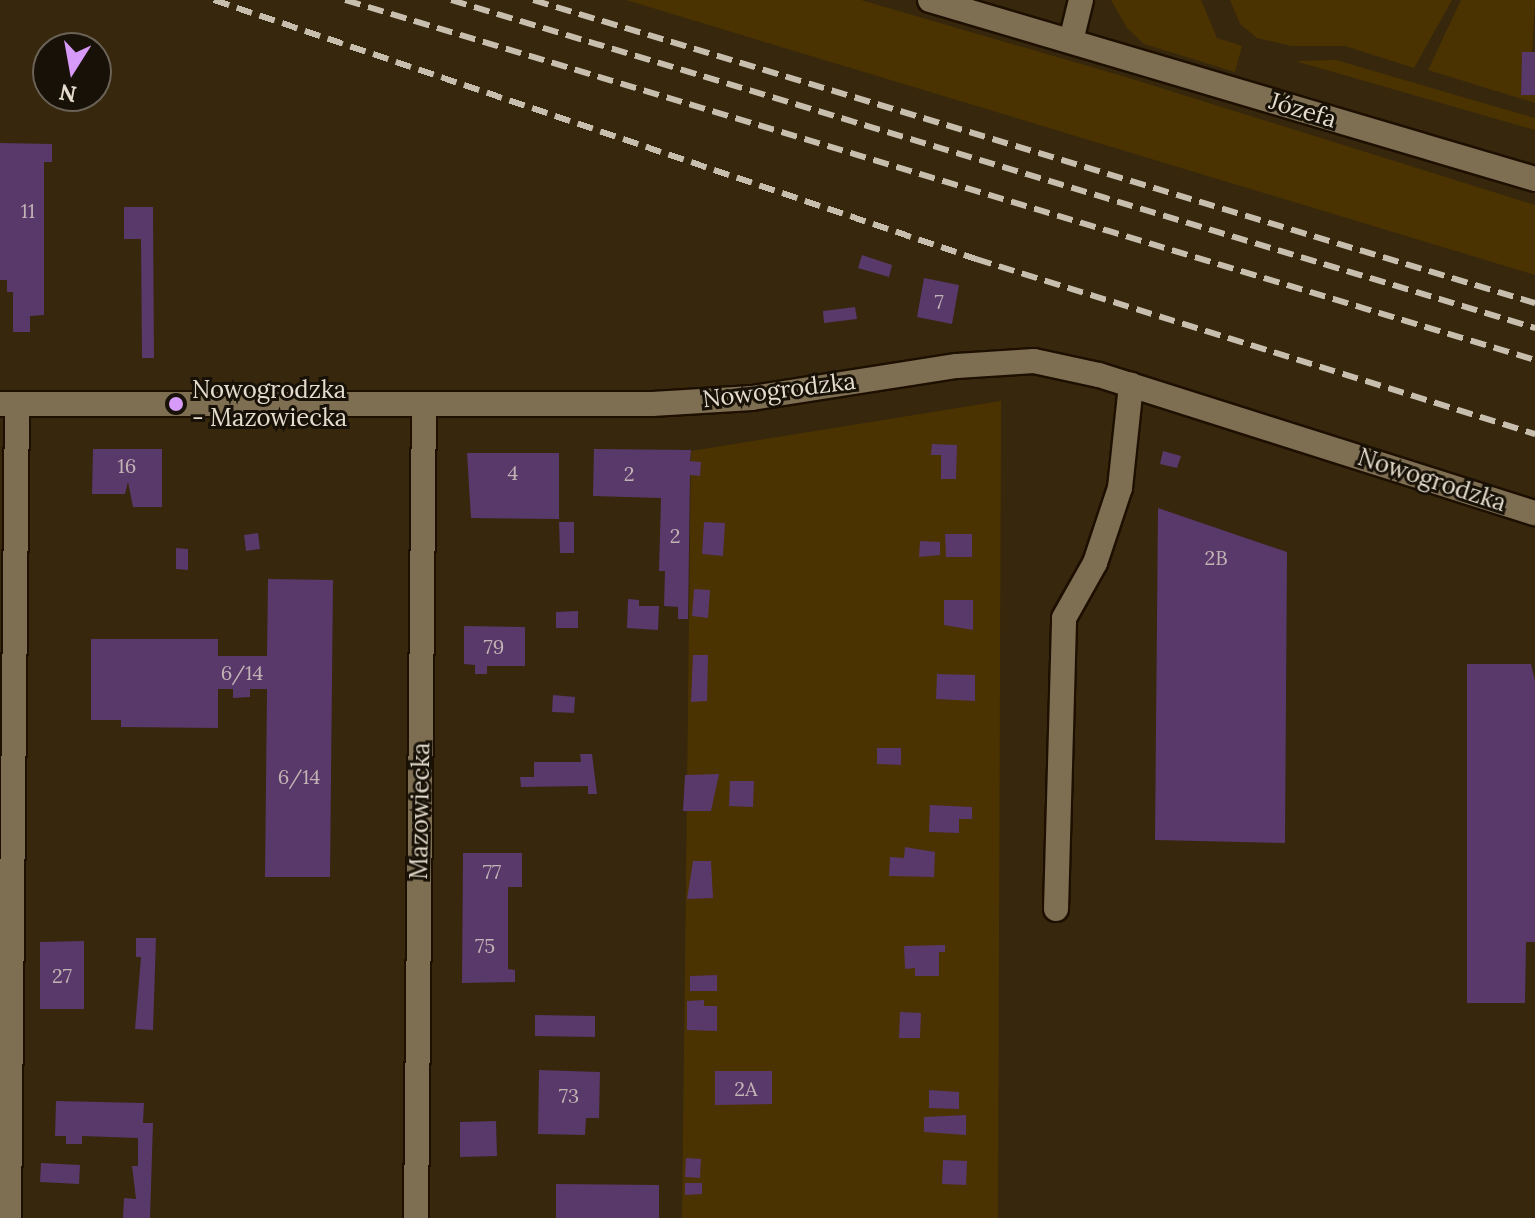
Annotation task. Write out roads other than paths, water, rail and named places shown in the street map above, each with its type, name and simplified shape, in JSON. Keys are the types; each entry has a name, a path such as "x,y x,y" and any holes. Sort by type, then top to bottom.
{"street":[{"name":"Józefa","path":"930,0 1535,179"},
{"path":"1071,41 1081,0"},
{"name":"Nowogrodzka","path":"8,404 424,404 752,398 957,366 1034,361 1131,385 1535,513"},
{"path":"1056,909 1064,618 1095,563 1120,488 1131,385"},
{"path":"8,404 9,1218"},
{"name":"Mazowiecka","path":"416,1218 424,404"}],"railway":[{"path":"214,0 976,259 1535,434"},
{"path":"345,0 1535,360"},
{"path":"451,0 1535,328"},
{"path":"533,0 1535,303"}],"place":[{"name":"Nowogrodzka - Mazowiecka","path":"176,404"}]}
